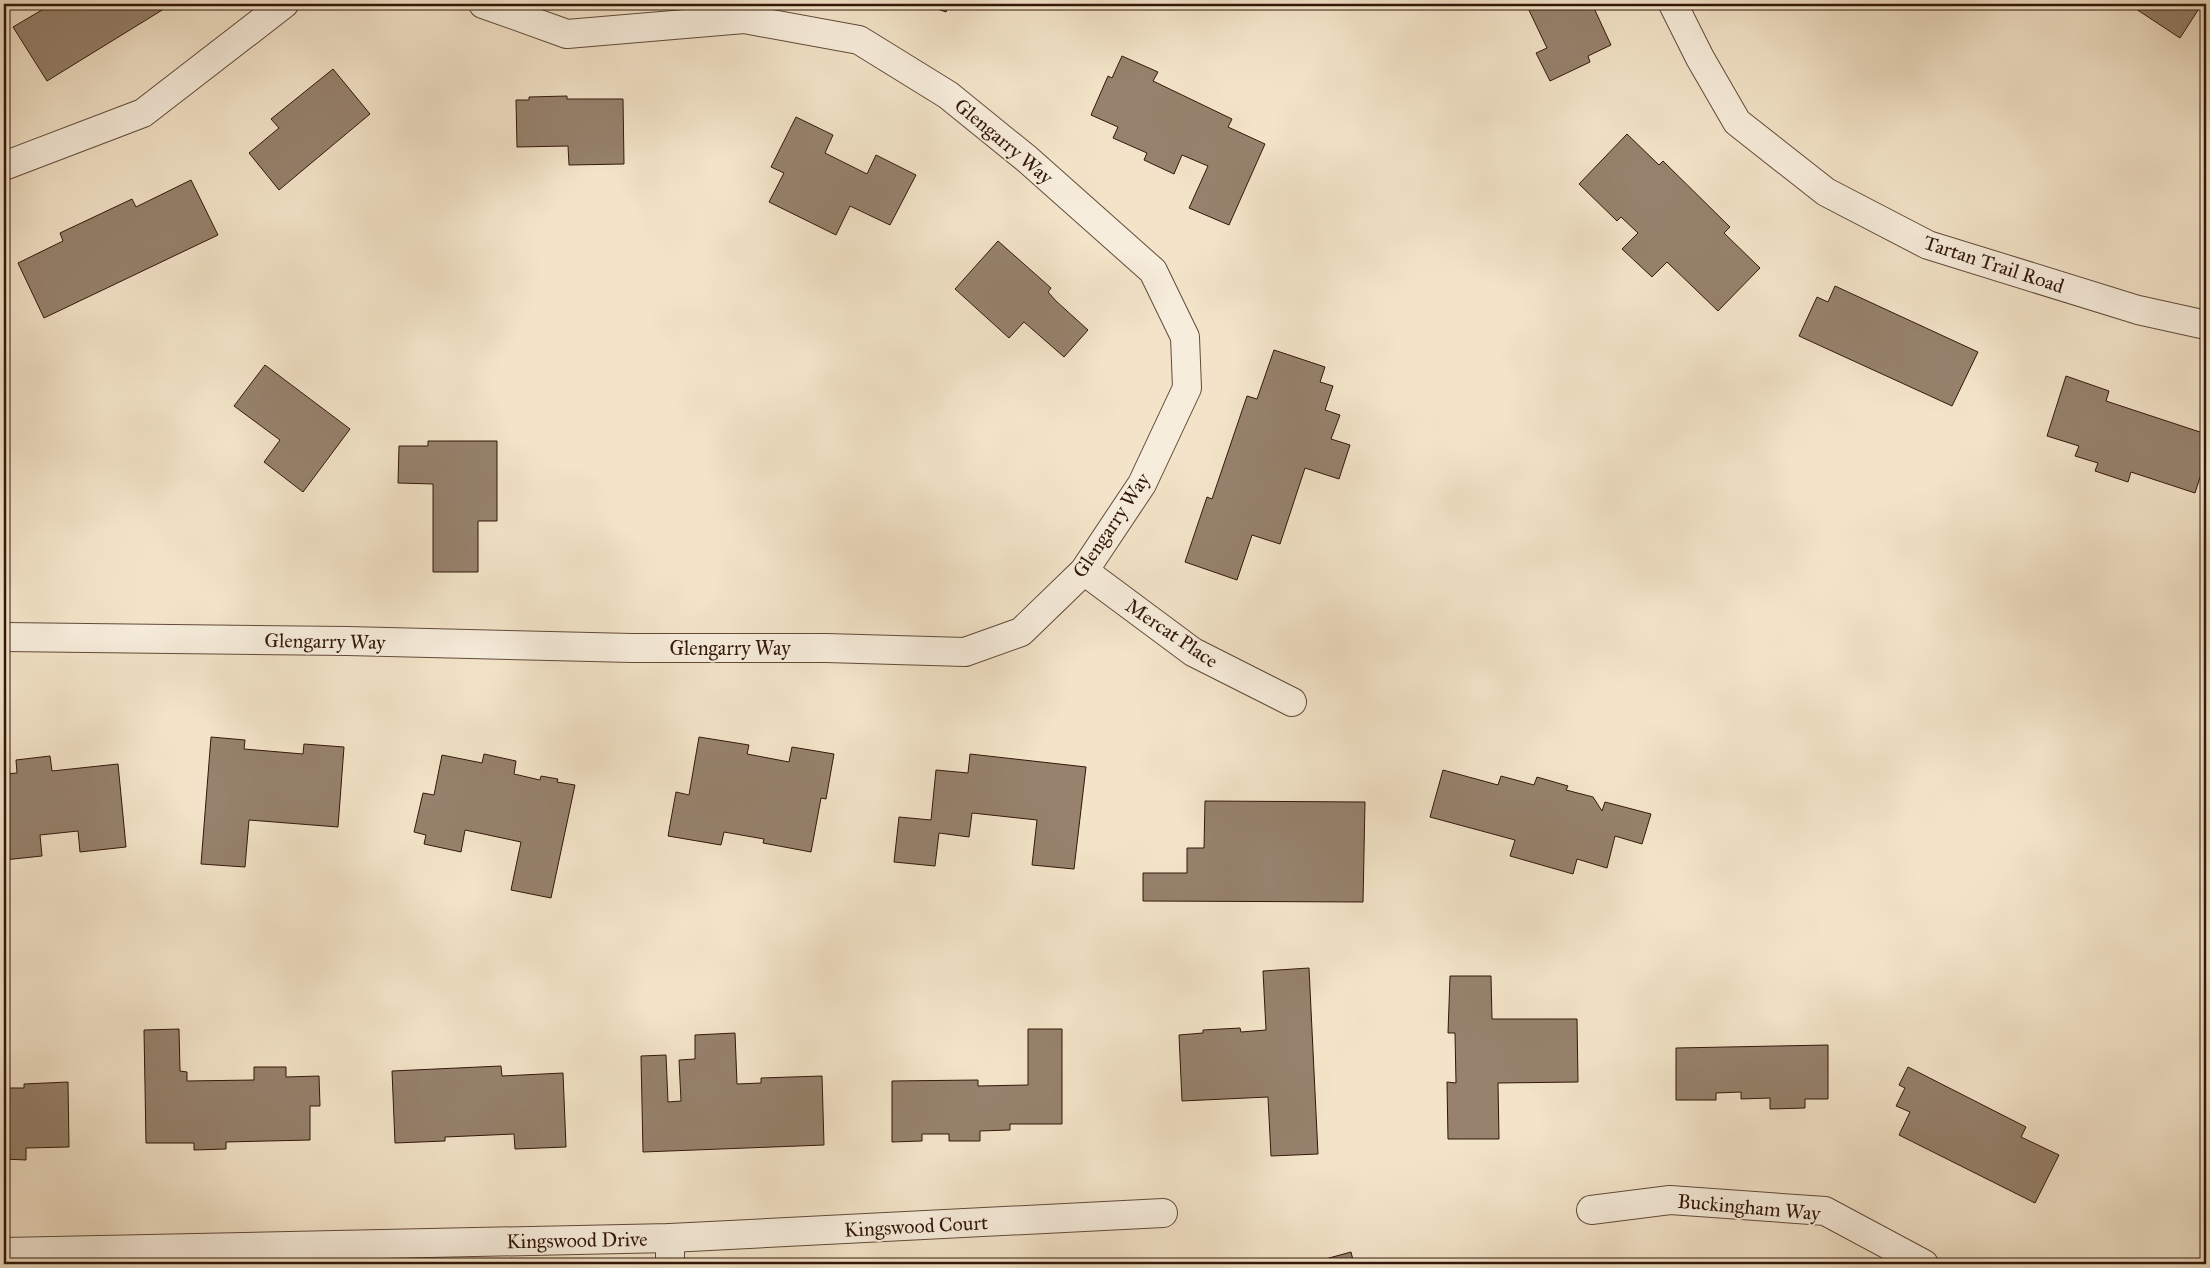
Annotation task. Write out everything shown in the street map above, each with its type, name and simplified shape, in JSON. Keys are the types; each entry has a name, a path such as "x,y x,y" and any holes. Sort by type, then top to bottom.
{"street":[{"path":"4,166 143,113 284,4"},
{"name":"Glengarry Way","path":"4,637 347,640 632,648 826,648 965,652 1021,632 1084,571 1142,484 1187,388 1185,337 1153,270 1027,159 948,95 858,40 744,19 566,34 483,4"},
{"name":"Tartan Trail Road","path":"1673,4 1700,58 1737,122 1826,192 1928,245 2138,310 2206,325"},
{"name":"Mercat Place","path":"1084,571 1193,652 1292,702"},
{"name":"Buckingham Way","path":"1591,1210 1670,1200 1825,1211 1924,1264"},
{"name":"Kingswood Court","path":"670,1251 1163,1213"},
{"name":"Kingswood Drive","path":"4,1252 670,1251"}],"building":[{"path":"52,4 172,4 47,81 13,27"},
{"path":"923,4 949,4 946,12"},
{"path":"989,4 1001,4 1000,8"},
{"path":"1526,4 1596,4 1593,6 1611,45 1588,56 1590,62 1550,81 1536,53 1547,48"},
{"path":"2139,4 2202,4 2180,38 2136,9"},
{"path":"1122,56 1158,72 1153,81 1232,119 1228,127 1265,144 1229,225 1189,208 1208,166 1182,155 1174,174 1144,160 1147,153 1113,138 1118,127 1091,115 1108,76 1112,78"},
{"path":"333,69 370,114 279,190 249,153 279,128 271,119"},
{"path":"567,96 567,99 623,99 624,164 569,165 568,146 517,147 516,100 529,100 529,97"},
{"path":"796,117 833,135 825,153 867,174 876,155 916,175 890,225 850,206 836,235 769,202 784,173 771,167"},
{"path":"1627,134 1659,165 1663,161 1730,227 1724,233 1760,268 1718,311 1667,262 1652,277 1622,249 1638,233 1621,217 1617,221 1579,184"},
{"path":"191,180 218,235 44,318 18,263 63,241 60,233 132,199 136,207"},
{"path":"998,241 1051,288 1048,292 1088,330 1064,357 1024,322 1009,338 955,289"},
{"path":"1835,286 1978,352 1952,406 1799,336 1817,297 1828,302"},
{"path":"1274,350 1325,367 1320,382 1333,386 1325,410 1340,415 1331,439 1350,445 1339,479 1305,468 1280,544 1252,535 1237,580 1185,562 1207,497 1212,499 1247,396 1257,399"},
{"path":"265,365 350,429 303,492 264,462 280,440 234,406"},
{"path":"2066,376 2109,391 2106,401 2203,433 2206,429 2206,475 2201,474 2195,493 2131,472 2128,482 2095,471 2098,463 2075,456 2079,446 2047,436"},
{"path":"428,441 497,441 497,521 478,521 478,572 433,572 433,484 398,483 399,446 428,446"},
{"path":"211,737 245,740 244,749 303,754 304,744 344,747 338,827 249,820 245,867 201,864"},
{"path":"699,737 749,745 747,754 789,762 792,747 834,754 826,799 821,798 811,852 763,843 764,839 724,832 721,845 668,836 676,792 689,795"},
{"path":"484,754 516,761 514,774 540,780 541,776 558,779 557,782 575,785 551,898 511,890 521,842 465,830 461,852 424,844 426,835 414,832 423,793 434,795 442,755 482,763"},
{"path":"970,754 1086,767 1074,869 1032,865 1037,820 972,813 969,837 939,833 935,866 894,862 899,817 931,820 936,770 968,773"},
{"path":"50,756 52,771 118,764 126,847 80,852 78,831 40,835 42,856 4,860 4,774 17,773 16,760"},
{"path":"1443,770 1498,785 1501,776 1534,785 1537,777 1568,786 1566,790 1593,797 1602,811 1605,802 1651,814 1642,844 1615,836 1607,868 1577,859 1573,874 1510,856 1515,840 1430,817"},
{"path":"1205,801 1365,802 1363,902 1143,901 1143,873 1187,873 1187,848 1204,848"},
{"path":"1309,968 1318,1154 1271,1156 1268,1097 1182,1101 1179,1035 1203,1033 1203,1030 1240,1028 1241,1032 1266,1030 1263,971"},
{"path":"1450,976 1491,976 1492,1019 1577,1019 1578,1082 1498,1083 1499,1139 1448,1139 1447,1082 1456,1083 1455,1033 1448,1033"},
{"path":"179,1029 180,1071 187,1072 187,1081 254,1080 254,1067 286,1067 286,1077 319,1076 320,1106 310,1106 310,1140 226,1142 226,1149 194,1150 194,1143 146,1143 144,1030"},
{"path":"1028,1029 1062,1029 1062,1124 1010,1124 1010,1130 980,1131 980,1141 949,1141 949,1134 922,1134 922,1141 892,1142 892,1081 978,1080 978,1086 1028,1085"},
{"path":"735,1033 737,1084 761,1083 761,1078 822,1076 824,1145 643,1152 641,1056 666,1055 668,1102 681,1101 679,1060 695,1059 695,1035"},
{"path":"1828,1045 1828,1099 1805,1099 1805,1108 1770,1109 1770,1098 1741,1099 1741,1092 1716,1093 1716,1100 1676,1100 1676,1048"},
{"path":"501,1066 502,1076 563,1073 566,1147 515,1149 514,1134 445,1137 445,1141 395,1143 392,1071"},
{"path":"1908,1067 2026,1127 2021,1137 2059,1155 2035,1203 1899,1135 1910,1112 1896,1106 1905,1088 1899,1085"},
{"path":"68,1082 69,1147 26,1148 26,1160 4,1159 4,1088 24,1088 24,1084"},
{"path":"1351,1252 1354,1264 1307,1264"}]}
